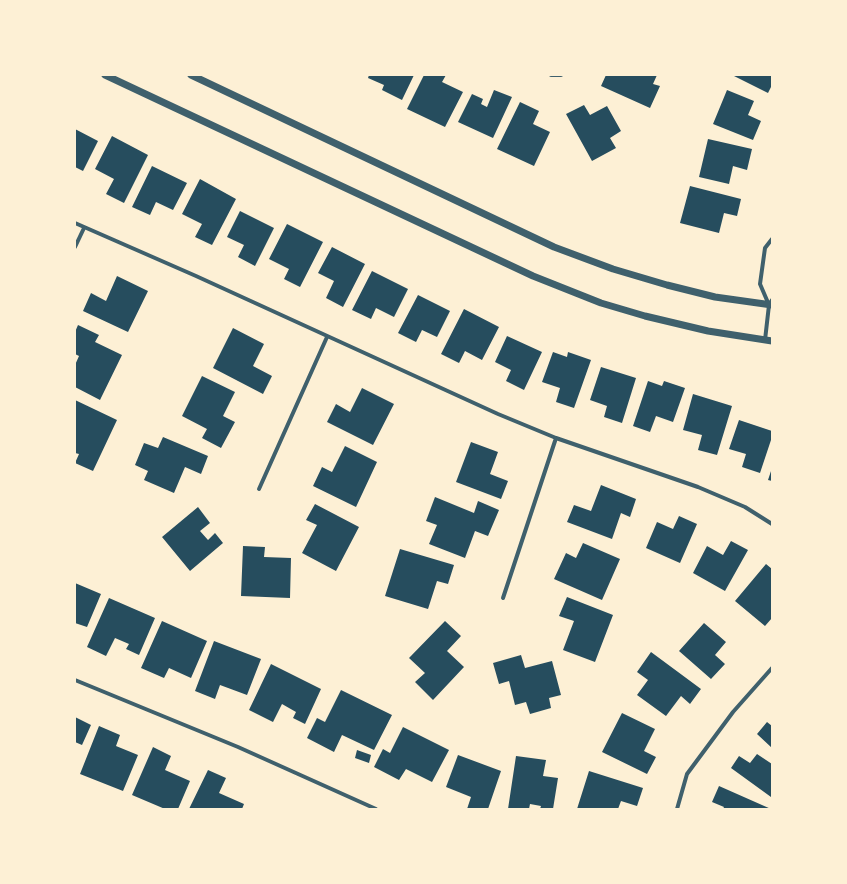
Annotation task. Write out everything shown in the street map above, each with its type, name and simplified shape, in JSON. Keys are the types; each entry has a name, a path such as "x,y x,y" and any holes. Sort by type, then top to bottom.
{"street":[{"path":"105,75 533,276 601,303 645,316 708,331 769,341 771,303 760,284 765,248 772,239"},
{"path":"191,75 554,247 613,269 667,285 715,297 771,303"},
{"path":"551,75 561,75"},
{"path":"75,223 196,276 498,414 556,438 698,487 745,507 772,524"},
{"path":"75,247 84,228"},
{"path":"259,489 327,337"},
{"path":"503,598 556,438"},
{"path":"677,809 687,774 733,712 772,668"},
{"path":"75,680 238,747 376,809"}],"building":[{"path":"369,75 414,75 402,100 382,90 384,85 368,78"},
{"path":"424,75 446,75 442,82 463,92 445,127 407,109"},
{"path":"606,75 657,75 653,84 660,86 650,108 601,86"},
{"path":"732,75 772,75 772,85 768,93"},
{"path":"494,90 512,97 493,138 458,122 472,94 483,99 481,104 487,107"},
{"path":"727,90 754,101 748,115 761,121 753,140 713,124"},
{"path":"520,102 539,111 533,124 550,132 534,166 497,149"},
{"path":"584,105 590,115 607,106 621,131 610,138 616,148 592,161 566,114"},
{"path":"75,129 98,141 83,171 75,167"},
{"path":"112,136 148,155 124,203 106,194 114,179 95,169"},
{"path":"708,139 752,149 747,170 733,166 729,184 699,177"},
{"path":"152,166 187,183 173,210 156,202 150,215 132,207"},
{"path":"200,179 236,199 212,245 195,237 202,224 182,214"},
{"path":"690,186 741,199 737,216 724,213 719,233 680,223"},
{"path":"240,211 274,228 255,266 238,257 244,245 227,237"},
{"path":"287,224 323,242 300,287 284,279 289,269 269,259"},
{"path":"332,247 365,264 343,307 326,298 334,281 318,273"},
{"path":"372,271 408,289 394,317 376,308 371,319 352,310"},
{"path":"117,276 148,291 128,332 83,311 91,293 106,301"},
{"path":"418,295 450,311 437,337 422,330 416,342 398,333"},
{"path":"464,309 499,327 482,360 465,351 459,363 441,354"},
{"path":"78,325 99,335 95,342 122,355 100,400 75,387 75,365 79,356 75,354 75,332"},
{"path":"233,328 264,344 253,366 272,376 263,394 213,368"},
{"path":"507,336 542,352 524,390 506,381 511,370 495,362"},
{"path":"553,352 567,357 568,352 591,360 574,408 556,402 560,388 542,382"},
{"path":"601,367 636,378 622,423 604,417 607,406 590,400"},
{"path":"202,376 235,392 223,416 235,422 221,448 202,438 207,429 182,416"},
{"path":"648,381 662,386 664,381 685,388 673,422 656,416 650,432 633,426"},
{"path":"362,388 394,404 373,445 327,422 336,404 350,412"},
{"path":"693,394 732,406 717,455 698,450 702,435 683,430"},
{"path":"75,400 117,420 93,471 75,463 79,454 75,453"},
{"path":"739,420 772,431 772,437 760,473 742,467 746,454 729,449"},
{"path":"163,437 208,456 201,474 185,467 174,493 144,480 148,471 135,465 144,443 158,448"},
{"path":"471,442 498,452 490,474 508,481 501,499 456,482"},
{"path":"345,446 377,462 356,507 313,486 322,467 332,472"},
{"path":"772,468 772,481 768,480"},
{"path":"601,485 636,499 630,517 621,513 612,539 567,522 574,505 591,511"},
{"path":"435,497 474,513 478,501 499,510 488,536 475,531 465,558 429,544 437,525 426,521"},
{"path":"315,504 359,527 336,571 302,553 317,525 306,520"},
{"path":"198,507 210,523 200,531 208,540 215,533 223,543 190,571 162,537"},
{"path":"679,516 697,524 680,563 646,548 657,522 673,529"},
{"path":"731,541 748,550 725,591 693,573 707,546 723,555"},
{"path":"583,543 620,559 602,600 554,579 566,553 576,558"},
{"path":"243,546 265,547 264,557 291,558 290,598 241,596"},
{"path":"400,549 454,565 448,584 437,581 428,609 385,596"},
{"path":"766,564 772,569 772,618 765,626 735,601"},
{"path":"75,583 101,594 87,627 75,623"},
{"path":"567,597 613,615 595,662 563,650 574,621 559,616"},
{"path":"109,598 155,618 139,655 126,649 129,644 115,638 106,656 87,647"},
{"path":"162,621 207,641 191,678 169,668 164,678 141,668"},
{"path":"445,621 461,636 447,651 464,667 433,700 415,682 425,673 409,658"},
{"path":"704,623 726,642 715,655 725,664 711,679 679,651"},
{"path":"214,641 261,659 247,695 220,685 215,699 195,691"},
{"path":"651,652 701,689 690,704 681,696 666,716 637,695 648,680 637,672"},
{"path":"521,655 525,668 552,661 561,695 549,698 551,708 530,714 526,702 515,705 509,681 499,684 493,663"},
{"path":"271,664 321,689 305,724 293,718 296,712 282,704 273,722 249,710"},
{"path":"341,690 392,715 374,750 342,735 334,752 307,738 317,718 325,722"},
{"path":"622,713 655,729 644,751 656,757 647,774 602,752"},
{"path":"75,717 91,725 82,745 75,742"},
{"path":"767,722 772,726 772,748 757,734"},
{"path":"99,726 120,735 116,746 138,755 123,791 80,774"},
{"path":"403,727 449,750 432,782 406,769 399,780 374,767 383,749 390,753"},
{"path":"153,747 171,756 165,770 190,781 178,809 165,809 132,795"},
{"path":"357,750 371,755 369,763 355,758"},
{"path":"757,754 772,764 771,797 731,768 739,756 750,763"},
{"path":"458,755 501,771 488,809 467,809 471,797 446,787"},
{"path":"516,756 546,760 543,776 558,778 553,809 540,809 541,806 530,804 529,809 508,809"},
{"path":"208,770 226,778 219,793 244,804 242,809 189,809"},
{"path":"589,771 643,788 637,806 621,801 618,809 577,809"},
{"path":"719,786 771,809 723,809 724,807 712,802"}]}
